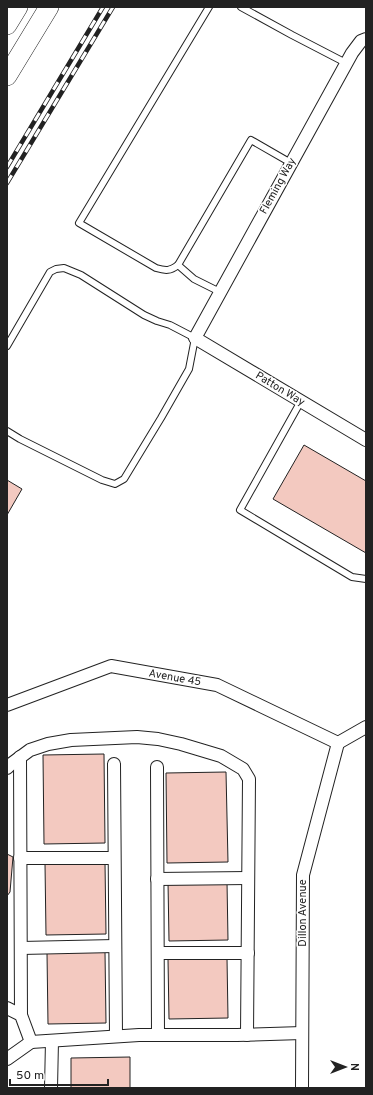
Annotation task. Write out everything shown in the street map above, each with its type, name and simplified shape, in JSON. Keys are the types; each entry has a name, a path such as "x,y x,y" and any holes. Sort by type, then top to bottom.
{"main road":[{"path":"7,25 18,7"},
{"path":"7,76 49,7"},
{"path":"7,62 22,51"}],"street":[{"name":"Fleming Way","path":"195,338 346,63 361,41 366,39"},
{"name":"Patton Way","path":"195,338 366,440"},
{"name":"Avenue 45","path":"7,705 111,666 217,685 338,743"},
{"path":"338,743 366,727"},
{"path":"7,768 30,750 48,744 71,740 137,737 158,739 181,744 222,756 243,769 249,779 247,1034"},
{"name":"Dillon Avenue","path":"302,1088 303,875 338,743"},
{"path":"20,757 21,1015 31,1042"},
{"path":"114,764 116,1036"},
{"path":"157,767 158,1035"},
{"path":"20,858 114,858"},
{"path":"157,879 248,878"},
{"path":"21,948 115,946"},
{"path":"158,953 248,953"},
{"path":"7,1008 21,1015"},
{"path":"7,1059 31,1042 116,1036 302,1033"},
{"path":"51,1088 52,1041"}],"lane":[{"path":"209,7 79,223 156,268 167,271 178,265 251,140 291,163"},
{"path":"240,7 346,63"},
{"path":"178,265 194,279 220,292"},
{"path":"7,346 50,272 56,269 64,268 81,275 144,315 157,321 170,324 195,338 189,369 124,479 115,484 102,480 7,432"},
{"path":"301,401 240,510 352,577 366,579"}],"building":[{"path":"304,445 366,481 366,553 273,499"},
{"path":"7,480 22,489 7,515"},
{"path":"104,754 105,843 44,844 43,755"},
{"path":"226,772 228,862 167,863 166,773"},
{"path":"7,854 13,857 10,892 7,896"},
{"path":"105,863 106,934 46,935 45,864"},
{"path":"168,882 227,882 228,940 169,941"},
{"path":"105,952 106,1023 48,1024 47,953"},
{"path":"227,958 228,1018 169,1019 168,959"},
{"path":"130,1057 130,1088 71,1088 71,1058"}],"railway":[{"path":"7,167 103,7"},
{"path":"7,183 113,7"}]}
